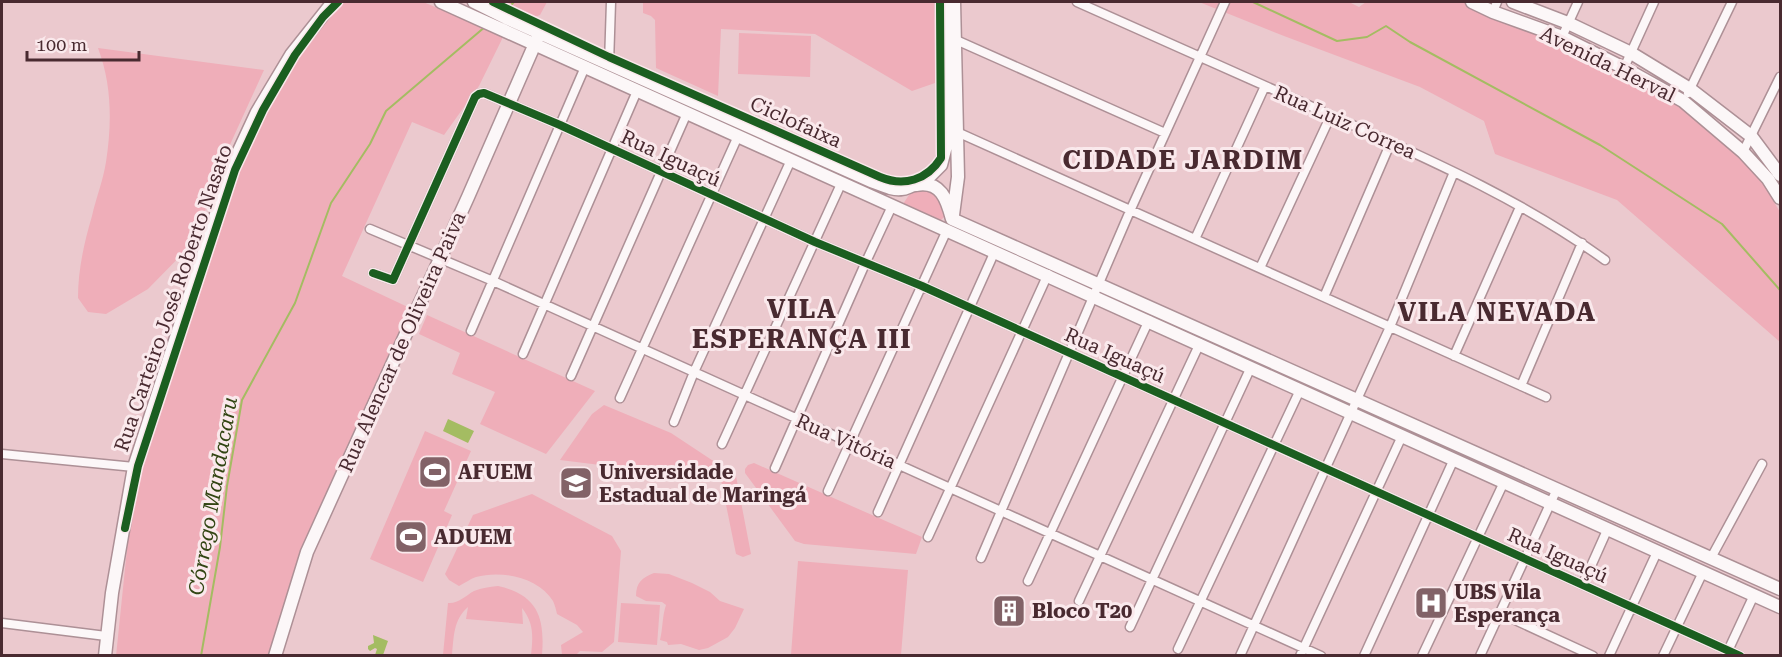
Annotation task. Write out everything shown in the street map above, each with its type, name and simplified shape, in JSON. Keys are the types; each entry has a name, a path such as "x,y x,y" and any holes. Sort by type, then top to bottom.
{"main road":[{"name":"Rua Carteiro José Roberto Nasato","path":"105,656 122,527 134,467 231,168 257,112 291,55 333,2"},
{"path":"441,2 892,207 950,224 1096,290 1357,399 1780,589"},
{"path":"474,2 870,181 902,190"},
{"path":"922,184 941,165 946,146 942,2"},
{"path":"950,224 956,202 958,177 954,2"},
{"name":"Avenida Herval","path":"1472,2 1495,7 1562,37 1683,101 1743,152 1768,179 1780,198"},
{"name":"Avenida Herval","path":"1513,2 1568,23 1631,53 1690,89 1751,136 1780,175"},
{"name":"Rua Alencar de Oliveira Paiva","path":"275,656 308,552 540,32"},
{"path":"892,207 902,190 922,184 934,187 941,191 948,200 950,224"},
{"path":"950,224 995,251 1047,274 1096,290 1149,320 1300,390 1780,607"}],"street":[{"path":"609,64 611,2"},
{"name":"Rua Luiz Correa","path":"1077,2 1454,172 1582,243 1605,260"},
{"path":"981,558 1068,352 1225,2"},
{"path":"1562,37 1578,2"},
{"path":"1624,68 1654,2"},
{"path":"1683,101 1732,2"},
{"path":"956,40 1165,133"},
{"path":"471,331 585,67"},
{"path":"1743,152 1780,77"},
{"path":"1195,239 1265,86"},
{"path":"523,354 637,91"},
{"name":"Rua Iguaçú","path":"410,245 475,97 484,93 560,125 815,242 922,286 1631,606 1727,653 1740,656"},
{"path":"571,376 687,113"},
{"path":"1260,268 1330,115"},
{"path":"957,132 1546,397"},
{"path":"620,398 738,136"},
{"path":"1324,297 1391,142"},
{"path":"674,422 694,372 791,160"},
{"path":"1240,656 1390,327 1454,172"},
{"path":"722,444 841,184"},
{"path":"775,468 892,207"},
{"path":"1454,356 1520,207"},
{"path":"828,491 950,224"},
{"name":"Rua Vitória","path":"370,229 441,257 1254,625 1302,652 1321,656"},
{"path":"1521,386 1582,243"},
{"path":"373,273 393,280 410,245"},
{"path":"878,512 995,251"},
{"path":"928,537 1047,274"},
{"path":"1028,581 1149,320"},
{"path":"1079,601 1200,343"},
{"path":"1130,627 1251,367"},
{"path":"1178,649 1300,390"},
{"path":"1302,652 1402,436"},
{"path":"2,454 134,467"},
{"path":"1364,656 1454,459"},
{"path":"1711,558 1762,464"},
{"path":"1422,656 1504,482"},
{"path":"1480,656 1557,489"},
{"path":"1582,584 1608,528"},
{"path":"1609,656 1657,552"},
{"path":"1663,656 1703,572"},
{"path":"1727,653 1754,595"},
{"path":"1500,613 1593,656"},
{"path":"2,622 106,636"}],"shaded area":[{"path":"344,2 423,2 504,35 479,86 444,135 412,122 342,276 412,309 270,655 116,656 129,530 141,470 239,171 265,112 297,58 327,19"},
{"path":"499,2 547,2 540,15 535,17"},
{"path":"643,2 935,2 935,83 912,91 815,34 721,29 718,96 656,68 655,20 643,13"},
{"path":"1199,2 1349,2 1359,7 1366,2 1473,2 1681,102 1738,154 1762,182 1780,212 1780,342 1617,200 1495,154 1484,121 1420,87"},
{"path":"739,33 811,36 810,77 738,74"},
{"path":"98,48 264,70 223,160 194,242 148,289 106,314 88,312 78,298 86,236 105,169 108,147 110,104 103,62"},
{"path":"920,189 935,192 946,215 940,221 903,204 911,192"},
{"path":"427,315 595,391 546,454 480,424 495,392 452,374 460,353 419,334"},
{"path":"604,405 671,433 736,476 751,554 743,557 736,554 721,480 560,460 592,414"},
{"name":"AFUEM","path":"448,419 474,431 468,443 443,431"},
{"path":"425,431 471,451 444,511 452,515 423,582 370,559"},
{"path":"754,463 922,537 916,554 804,544 795,541 745,473 748,465"},
{"path":"532,494 612,536 621,551 614,642 602,652 580,651 576,655 562,655 561,645 583,632 577,625 557,614 553,601 538,586 529,581 496,574 474,578 459,586 449,580 445,574 473,515"},
{"path":"798,561 908,570 901,655 791,655"},
{"path":"654,573 669,574 692,583 710,592 720,601 744,609 735,628 728,637 708,648 699,650 681,644 668,645 667,642 660,640 666,605 662,602 646,601 636,596 640,581"},
{"path":"498,586 522,595 536,610 542,630 542,655 531,655 532,630 529,619 522,608 523,624 466,619 468,607 457,623 452,655 443,655 448,603 458,601 474,591"},
{"path":"621,603 660,605 657,645 618,642"},
{"path":"373,635 388,641 383,655 375,655 377,649 375,648 370,651 368,649 368,646 374,643"}],"waterway":[{"path":"1253,2 1337,41 1367,37 1386,26 1410,42 1600,145 1722,224 1780,290"},
{"name":"Córrego Mandacaru","path":"201,656 242,400 295,303 331,203 370,144 386,111 486,26"}],"cycle path":[{"path":"125,528 138,466 235,170 263,110 295,55 323,17 338,2"},
{"name":"Ciclofaixa","path":"493,2 609,57 880,177 898,181 914,180 922,176 929,172 941,158 940,2"},
{"path":"373,273 393,280 475,97 484,93 560,125 815,242 922,286 1740,656"}],"place":[{"name":"AFUEM","path":"435,472"},
{"name":"Universidade Estadual de Maringá","path":"576,483"},
{"name":"ADUEM","path":"411,537"},
{"name":"UBS Vila Esperança","path":"1431,603"},
{"name":"Bloco T20","path":"1009,611"}],"district":[{"name":"CIDADE JARDIM","path":"1183,160"},
{"name":"VILA NEVADA","path":"1497,312"},
{"name":"VILA ESPERANÇA III","path":"802,324"}]}
